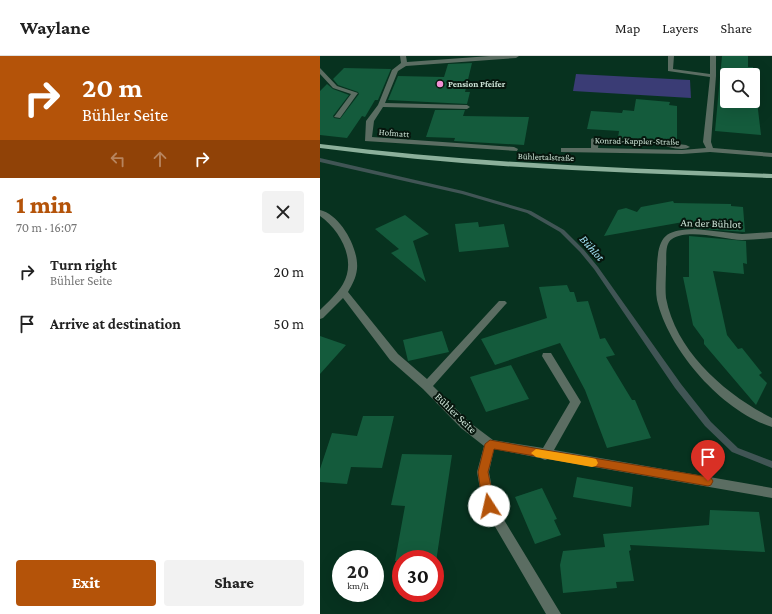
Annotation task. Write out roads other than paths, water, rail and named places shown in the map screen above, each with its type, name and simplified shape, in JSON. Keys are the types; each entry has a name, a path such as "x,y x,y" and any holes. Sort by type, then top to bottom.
{"main road":[{"name":"Bühlertalstraße","path":"320,146 431,160 509,166 772,176"}],"street":[{"path":"403,56 404,64 516,56"},
{"path":"671,56 670,70 714,76"},
{"path":"666,144 710,150 707,142 714,76 714,56"},
{"name":"Hofmatt","path":"404,64 395,70 381,105 370,121 368,139 514,149"},
{"path":"320,70 335,87 355,93 338,117"},
{"path":"381,105 467,107"},
{"path":"594,151 595,139"},
{"name":"Konrad-Kappler-Straße","path":"564,150 682,152 710,150 772,155"},
{"path":"320,212 340,230 350,248 354,264 350,280 343,292 320,316"},
{"name":"An der Bühlot","path":"772,235 742,237 681,232 668,236 664,243 661,280 662,300 672,327 690,358 712,384 738,404 772,423"},
{"name":"Bühler Seite","path":"343,292 394,357 427,386 465,425 490,444 545,455 772,493"},
{"path":"427,386 502,302"},
{"path":"545,455 576,402 547,356"},
{"path":"490,444 483,472 489,506 554,614"}],"waterway":[{"name":"Bühlot","path":"320,160 463,193 529,212 562,231 596,268 678,386 708,424 735,450 772,465"}],"place":[{"name":"Pension Pfeifer","path":"440,84"}]}
